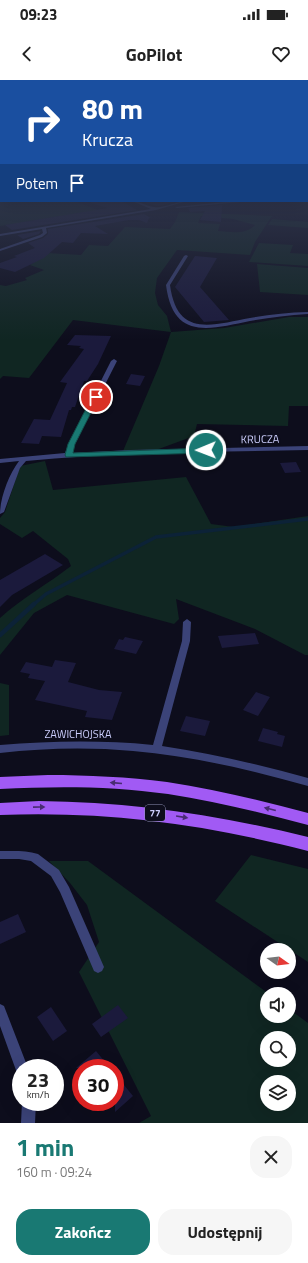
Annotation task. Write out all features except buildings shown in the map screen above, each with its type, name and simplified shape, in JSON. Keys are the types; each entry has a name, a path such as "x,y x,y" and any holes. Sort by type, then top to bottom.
{"main road":[{"name":"77","path":"0,783 87,782 154,787 220,798 308,820"},
{"name":"77","path":"0,809 59,807 139,811 214,822 308,844"}],"street":[{"path":"0,250 21,243"},
{"path":"186,256 170,280 169,292 171,301 179,314 188,323 196,326 210,327 288,314 308,313"},
{"path":"68,455 72,444 114,361"},
{"name":"KRUCZA","path":"0,461 68,455 308,448"},
{"path":"0,512 17,468 23,460"},
{"path":"156,750 186,641 187,622"},
{"name":"ZAWICHOJSKA","path":"0,749 36,746 95,746 156,750 208,757 308,782"},
{"path":"0,855 34,857 55,873 65,890 98,967"},
{"path":"0,1010 19,1059"},
{"path":"28,1123 29,1111"}],"green space":[{"path":"111,243 255,243 250,255 177,250 157,278 155,293 158,305 167,316 171,332 73,320 29,378 3,376 0,379 0,285 6,286 27,280 25,278 44,270 30,265 47,253 81,255 89,245 108,246"},
{"path":"259,243 293,245 290,253 308,254 308,266 249,262"},
{"path":"257,264 308,268 308,295 260,292"},
{"path":"289,317 308,317 308,406 289,406 288,426 197,424 194,436 156,450 123,451 159,366 171,332 224,328"},
{"path":"45,461 53,490 186,477 211,524 234,527 308,516 308,655 305,655 255,629 176,599 179,619 174,624 67,595 34,613 0,655 0,618 17,604 71,566 68,559 33,531 22,538 0,524 0,518 5,512 20,466"},
{"path":"0,683 9,685 9,735 0,736"},
{"path":"251,855 308,869 308,962 296,954 296,943 279,943 215,901"},
{"path":"49,861 88,861 260,987 260,1023 296,1023 296,1014 308,1023 308,1123 139,1123 151,1116 124,1062 124,1059 122,1059 79,972 99,942 87,905 70,883"}],"waterway":[{"path":"33,605 46,594 156,537 308,519"},
{"path":"0,635 34,604"}],"route":[{"path":"96,397 68,455 206,450"}]}
